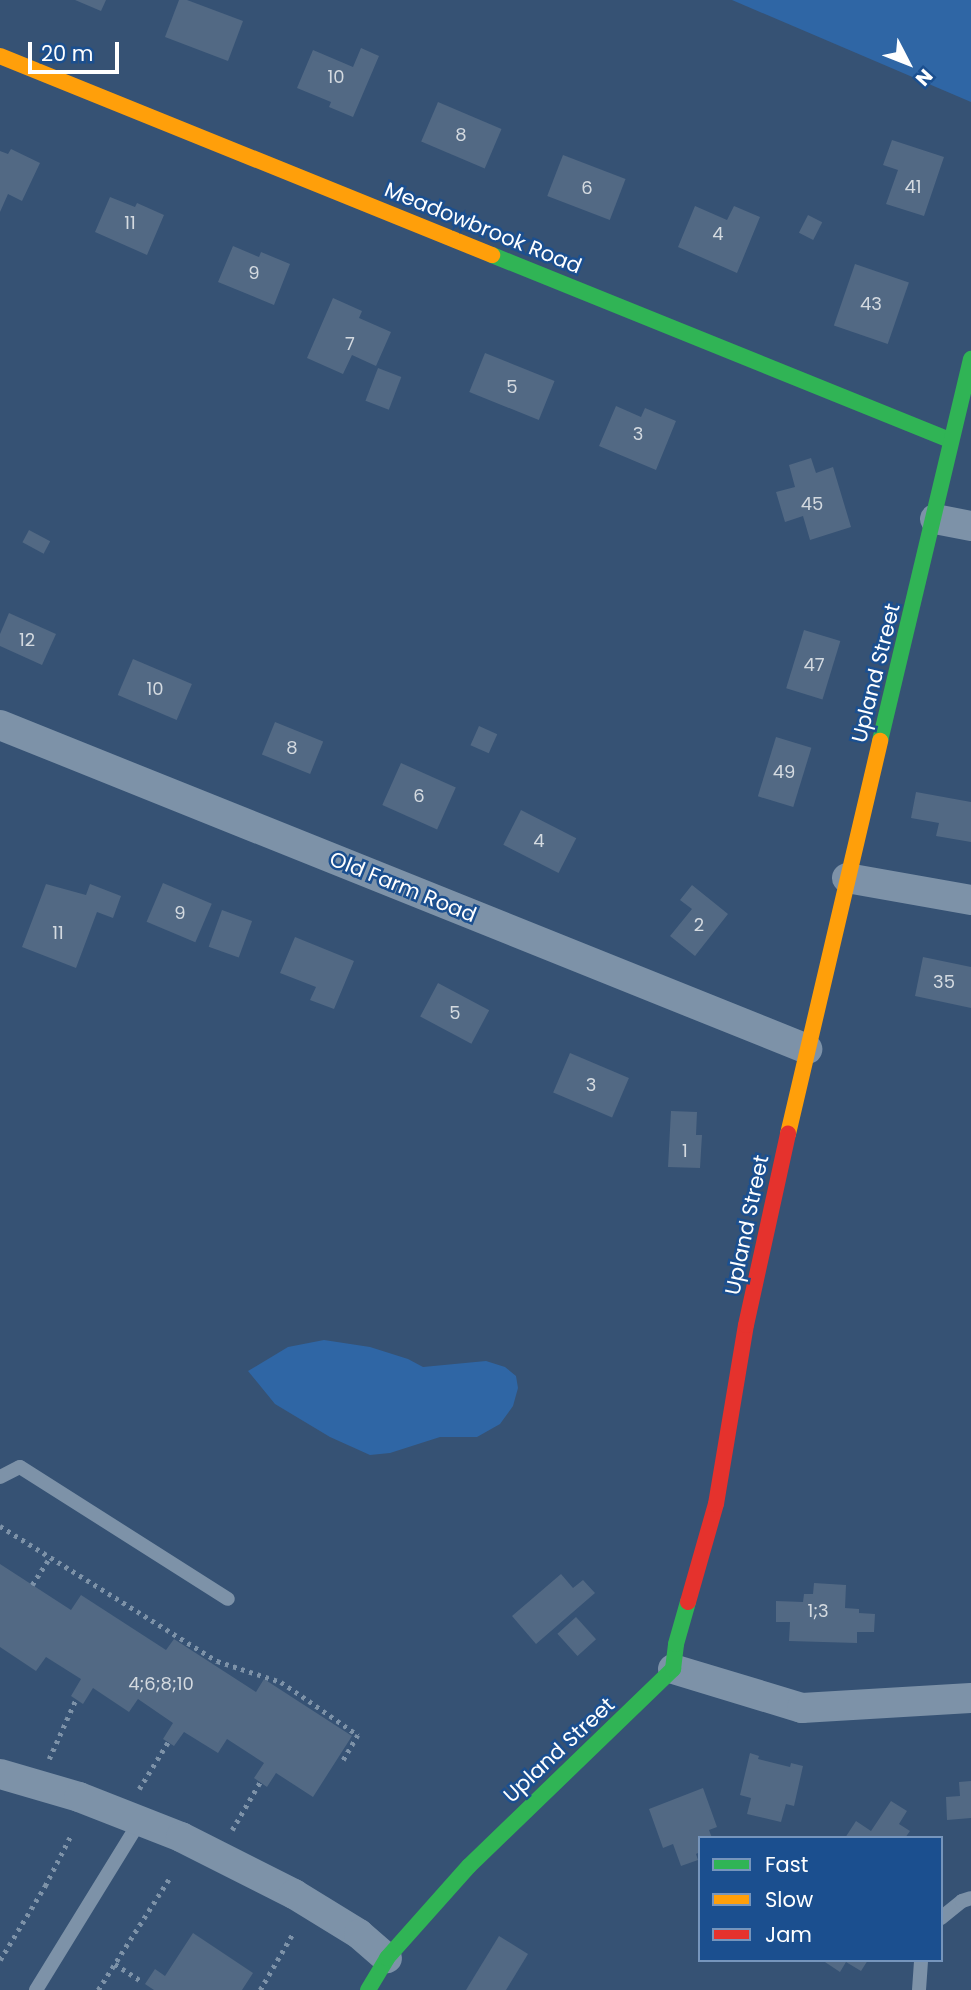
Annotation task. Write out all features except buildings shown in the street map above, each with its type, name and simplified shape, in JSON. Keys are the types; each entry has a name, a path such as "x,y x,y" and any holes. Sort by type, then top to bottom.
{"street":[{"name":"Meadowbrook Road","path":"0,55 950,440"},
{"name":"Upland Street","path":"368,1990 387,1958 469,1866 673,1669 680,1632 716,1504 746,1325 807,1049 971,359"},
{"path":"935,519 971,526"},
{"name":"Old Farm Road","path":"0,725 807,1049"},
{"path":"847,878 971,900"},
{"path":"673,1669 802,1708 971,1699"},
{"path":"0,1774 79,1797 138,1807 181,1837 294,1894 359,1934 387,1958"}],"lane":[{"path":"0,1477 20,1467 228,1599"},
{"path":"36,1990 138,1807"},
{"path":"943,1916 962,1901 971,1898"},
{"path":"919,1990 921,1962"}],"path":[{"path":"0,1526 217,1661 281,1682 329,1714 358,1735 342,1763"},
{"path":"32,1585 50,1558"},
{"path":"47,1764 76,1699"},
{"path":"138,1807 168,1742"},
{"path":"229,1834 260,1782"},
{"path":"0,1960 2,1952 45,1886 72,1833"},
{"path":"98,1990 171,1876"},
{"path":"260,1990 292,1935"},
{"path":"115,1964 141,1981"}],"shaded area":[{"path":"732,0 971,0 971,102"},
{"path":"324,1340 370,1347 408,1359 423,1367 486,1361 505,1367 516,1376 518,1388 513,1406 500,1424 477,1437 440,1437 390,1453 370,1455 330,1437 275,1404 248,1371 288,1347"}],"traffic: fast":[{"path":"492,255 950,440"},
{"path":"880,741 971,359"},
{"path":"368,1990 387,1958 469,1866 673,1669 676,1644 688,1602"}],"traffic: slow":[{"path":"0,56 492,255"},
{"path":"788,1134 880,741"}],"traffic: jam":[{"path":"688,1602 716,1504 746,1325 788,1134"}]}
